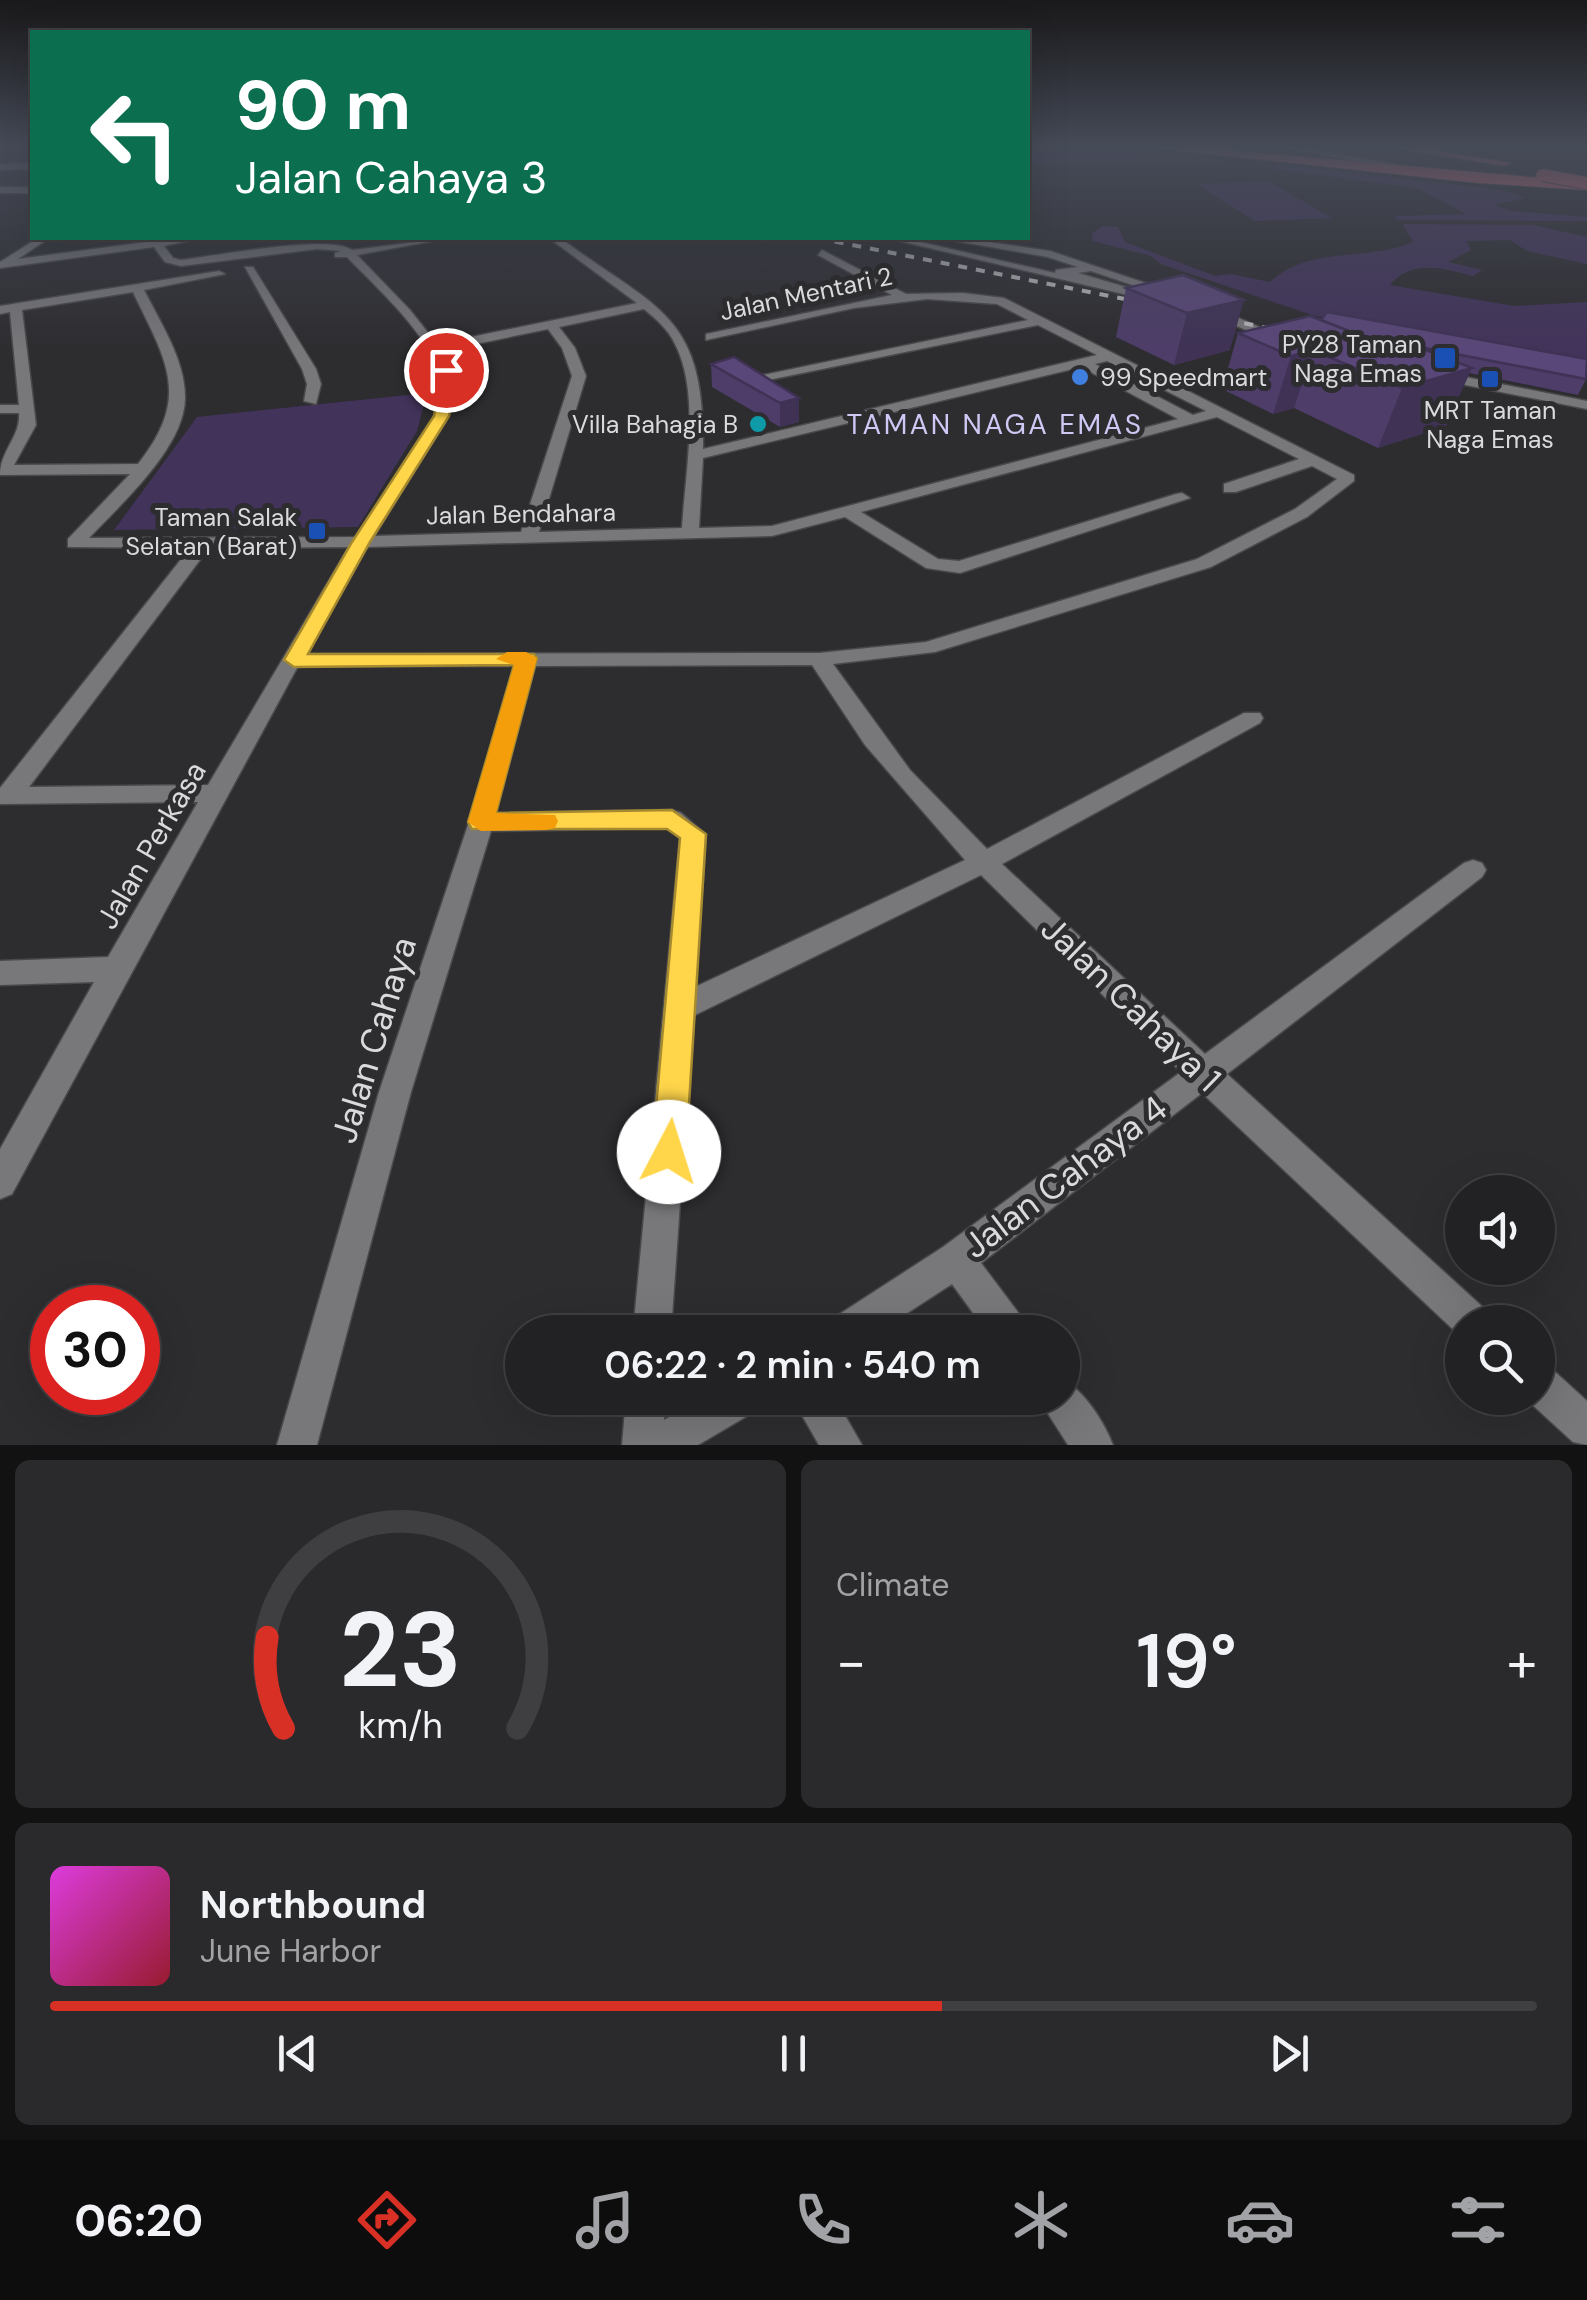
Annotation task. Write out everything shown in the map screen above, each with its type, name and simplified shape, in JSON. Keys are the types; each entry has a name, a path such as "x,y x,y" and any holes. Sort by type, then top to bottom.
{"street":[{"path":"1,265 41,240"},
{"path":"1,265 159,240 169,260 181,263 317,246 344,248 434,349 645,305"},
{"path":"1,470 26,431 26,409 8,309 431,240"},
{"path":"557,240 672,328 695,377 690,535"},
{"path":"907,240 972,249 1044,262 1027,266 972,249"},
{"path":"948,240 1022,271 1150,291"},
{"path":"972,249 1050,254 1300,350 1190,307"},
{"path":"822,253 902,295"},
{"path":"1084,268 1150,291 1060,272 1084,268"},
{"path":"249,270 309,368 314,384 310,402"},
{"path":"1,470 141,470 168,433 178,396 137,288"},
{"name":"Jalan Mentari 2","path":"711,337 902,295 975,296 1000,301 1348,478 1301,514 1204,564 928,648 818,659"},
{"path":"754,381 1042,321"},
{"path":"528,538 579,376 568,348 551,325"},
{"name":"Jalan Perkasa","path":"0,1182 116,969 361,542 442,416 448,388 446,370 434,349"},
{"path":"692,456 1111,356"},
{"path":"1083,363 1192,420"},
{"path":"1587,405 1414,376 1587,418"},
{"path":"0,410 26,409"},
{"name":"Jalan Bendahara","path":"141,470 74,543 361,542 772,531 1220,412"},
{"path":"1230,488 1313,460"},
{"path":"847,511 929,562 960,567 1182,498"},
{"path":"4,796 203,544"},
{"name":"Jalan Cahaya","path":"297,1445 396,1092 481,822 526,658"},
{"path":"294,660 818,659"},
{"name":"Jalan Cahaya 1","path":"818,659 854,722 906,785 1202,1073 1454,1305"},
{"path":"682,1007 984,862 1252,718"},
{"path":"4,796 218,793"},
{"path":"481,822 672,820 686,826 694,844 654,1315"},
{"name":"Jalan Cahaya 4","path":"871,1315 956,1260 1472,870"},
{"path":"0,973 116,969"},
{"path":"956,1260 997,1315"},
{"path":"1555,1398 1587,1428"},
{"path":"642,1445 645,1415"},
{"path":"660,1445 711,1415"},
{"path":"823,1415 842,1445"},
{"path":"1071,1415 1093,1445"}],"shaded area":[{"path":"1245,214 1326,214 1332,218 1255,221"},
{"path":"1554,214 1587,217 1587,221 1398,220 1394,216"},
{"path":"1403,224 1533,225 1587,237 1587,264 1527,251 1510,240 1466,241 1471,250 1448,262 1482,270 1473,276 1440,268 1418,269 1390,285 1514,306 1587,302 1587,360 1315,316 1161,264 1151,256 1093,241 1092,234 1102,226 1118,227 1125,242 1215,276 1231,274 1270,282 1286,270 1320,258 1413,242"},
{"path":"427,393 417,431 358,527 114,530 197,417"}],"building":[{"path":"1183,275 1244,300 1187,313 1126,288"},
{"path":"1327,312 1587,359 1586,379 1359,335 1321,320"},
{"path":"1310,316 1390,347 1406,342 1472,368 1402,388 1313,350 1291,356 1238,333"},
{"path":"734,357 799,398 780,403 711,364"}],"railway":[{"path":"827,240 1150,304"},
{"path":"1209,316 1292,333"},
{"path":"1552,384 1587,390"}],"slow traffic":[{"path":"507,659 526,658 481,822 546,821"}],"place":[{"name":"PY28 Taman Naga Emas","path":"1445,358"},
{"name":"99 Speedmart","path":"1080,377"},
{"name":"MRT Taman Naga Emas","path":"1490,379"},
{"name":"Villa Bahagia B","path":"758,424"},
{"name":"Taman Salak Selatan (Barat)","path":"317,531"}],"district":[{"name":"TAMAN NAGA EMAS","path":"995,424"}],"route":[{"path":"446,370 448,388 442,416 361,542 294,660 526,658 481,822 672,820 693,834 669,1152"}]}
